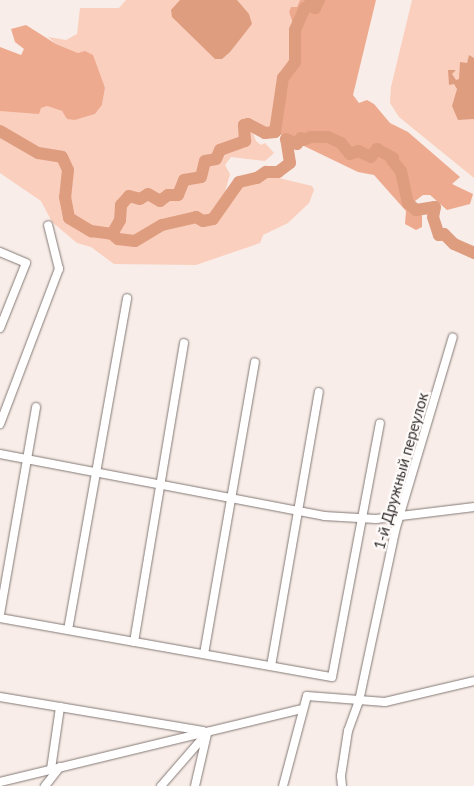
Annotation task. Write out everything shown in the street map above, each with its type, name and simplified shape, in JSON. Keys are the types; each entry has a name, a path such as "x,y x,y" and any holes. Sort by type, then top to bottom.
{"street":[{"path":"0,424 59,269 48,225"},
{"path":"0,252 26,263 0,328"},
{"path":"68,630 127,298"},
{"name":"1-й Дружный переулок","path":"342,786 341,776 348,731 359,701 399,518 453,337"},
{"path":"134,642 184,343"},
{"path":"204,654 233,499 255,362"},
{"path":"271,666 319,392"},
{"path":"0,614 36,407"},
{"path":"0,618 332,677 380,423"},
{"path":"0,454 297,511 363,518 399,518 474,507"},
{"path":"283,786 301,709 304,699 310,695 359,701 392,701 474,681"},
{"path":"0,697 208,732"},
{"path":"51,770 60,707"},
{"path":"0,782 301,709"},
{"path":"161,786 208,732"},
{"path":"195,786 208,732"},
{"path":"45,786 60,767"}],"shaded area":[{"path":"126,0 300,0 297,7 291,7 289,12 295,30 295,62 283,78 275,132 265,133 248,124 244,125 253,133 256,141 261,145 265,143 274,153 265,161 231,157 225,165 230,174 222,203 231,197 233,187 239,182 269,171 279,178 312,186 314,190 309,203 288,223 263,235 260,243 196,265 114,264 91,247 77,243 52,222 41,201 0,173 0,111 47,106 62,111 75,120 95,114 102,105 105,88 78,53 56,44 48,37 66,40 77,34 80,8 119,8"},
{"path":"180,0 237,0 249,14 252,24 230,52 222,59 215,59 172,17 171,10"},
{"path":"300,0 376,0 353,95 359,103 367,100 374,104 390,123 408,132 460,177 452,184 473,194 470,204 447,210 430,195 423,195 415,201 416,210 422,215 422,227 416,230 405,224 406,211 374,175 358,172 275,132 283,78 295,62 295,30 289,12 291,7 297,7"},
{"path":"412,0 474,0 474,178 399,117 390,103 391,87"},
{"path":"26,25 56,44 78,53 85,51 93,55 105,88 102,105 95,114 75,120 67,119 62,111 47,106 41,108 39,114 0,111 0,47 21,55 24,49 15,42 11,29"},
{"path":"469,55 474,58 474,119 458,120 452,106 457,89 454,84 449,85 448,70 456,70 452,74 456,80 459,79 460,62 467,63"}],"waterway":[{"path":"0,131 38,153 62,157 68,170 65,197 69,218 91,231 112,234 120,220 121,205 129,196 140,199 148,194 160,201 168,195 178,195 184,180 201,177 205,161 216,159 220,150 245,141 244,125 248,124 265,133 275,132 283,78 295,62 295,30 305,8 309,5 315,8 319,0"},
{"path":"286,139 297,144 301,138 303,140 311,137 328,137 341,143 350,154 358,151 371,157 377,149 393,158 392,160 401,171 408,203 416,210 435,207 433,217 439,235 444,234 454,244 474,253"},
{"path":"112,234 118,239 135,241 162,225 196,217 203,221 213,219 239,182 257,178 266,172 278,172 290,163 286,139"}]}
